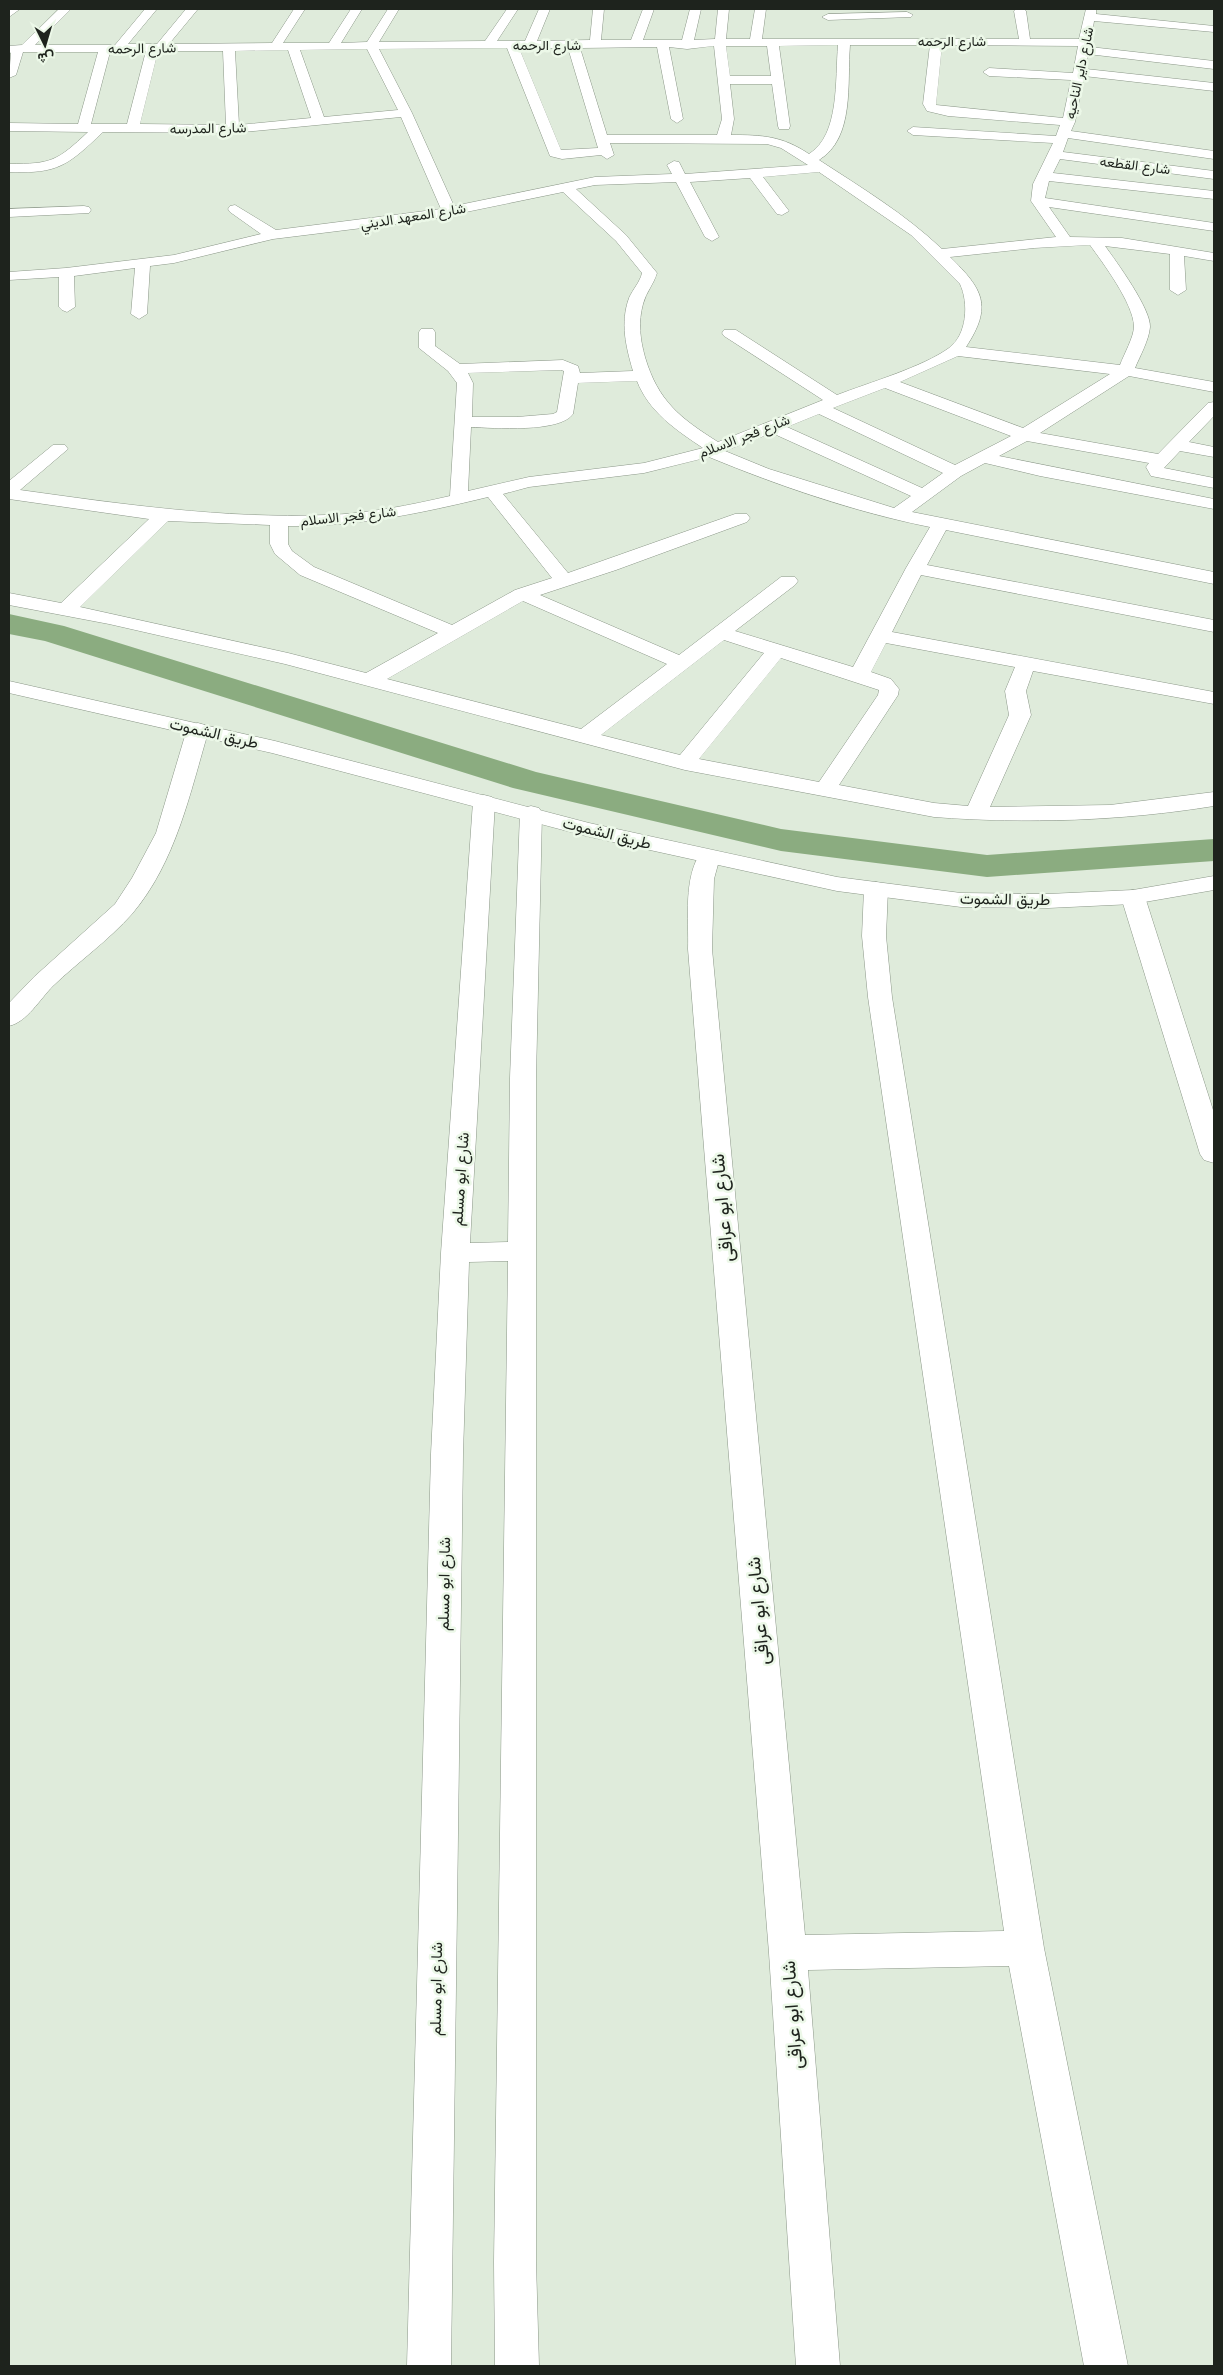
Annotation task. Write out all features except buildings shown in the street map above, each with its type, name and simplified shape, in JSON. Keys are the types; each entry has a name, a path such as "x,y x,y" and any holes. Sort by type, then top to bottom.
{"street":[{"path":"9,14 14,9"},
{"path":"10,75 17,49 65,9"},
{"path":"84,128 112,49 151,9"},
{"path":"132,129 156,48 192,9"},
{"path":"275,47 299,9"},
{"path":"332,47 356,9"},
{"path":"393,9 371,46 406,113 449,212"},
{"path":"489,45 512,9"},
{"path":"529,45 544,9"},
{"path":"594,45 598,9"},
{"path":"635,45 648,9"},
{"path":"687,45 695,9"},
{"path":"723,9 720,44 728,119 723,139"},
{"path":"755,44 760,9"},
{"path":"1020,11 1025,41"},
{"path":"829,43 827,13 879,12 907,24"},
{"path":"1091,13 1214,29"},
{"name":"شارع داير الناحيه","path":"1038,201 1040,184 1065,132 1077,74 1088,42 1091,13"},
{"name":"شارع الرحمه","path":"17,49 844,43 907,24 936,41 1088,42 1214,65"},
{"path":"936,41 929,104 931,108 1065,132 1214,154"},
{"path":"814,164 824,151 838,126 844,43"},
{"path":"573,44 615,179"},
{"path":"773,44 784,126"},
{"path":"512,45 555,153 562,155 604,145 660,139 723,139 779,142 882,207 940,254 968,282 972,293 973,319 968,334 956,351 1126,371 1214,386"},
{"path":"663,45 677,119"},
{"path":"229,47 233,129"},
{"path":"294,47 319,122"},
{"path":"989,72 1077,74 1214,87"},
{"path":"723,80 778,80"},
{"name":"شارع المدرسه","path":"9,127 233,129 406,113"},
{"path":"9,168 37,169 60,164 99,128"},
{"path":"913,132 1065,132"},
{"path":"660,139 712,237"},
{"name":"شارع القطعه","path":"1035,157 1055,156 1214,175"},
{"name":"شارع المعهد الديني","path":"9,276 66,272 174,259 273,235 449,212 566,187 615,179 754,174 814,164"},
{"path":"754,174 782,211"},
{"path":"1044,176 1214,195"},
{"path":"566,187 621,238 650,273 636,301 632,322 641,376 659,406 714,450 770,475 897,515 1214,578"},
{"path":"1038,201 1066,241"},
{"path":"1038,201 1214,228"},
{"path":"235,209 273,235"},
{"path":"9,213 84,210"},
{"path":"940,254 1066,241 1094,241 1177,250 1214,257"},
{"path":"897,515 955,472 1024,435 1126,371 1142,327 1139,314 1122,281 1094,241"},
{"path":"1177,250 1178,290"},
{"path":"139,314 143,263"},
{"path":"66,272 67,307"},
{"path":"427,332 427,348 456,368 462,375 465,383 459,499"},
{"path":"730,333 834,400"},
{"name":"شارع فجر الاسلام","path":"9,494 163,515 279,522 344,519 459,499 528,482 644,468 714,450 816,407 885,382 956,351"},
{"path":"456,368 562,365 572,369 565,414 562,418 544,421 462,422"},
{"path":"572,378 641,376"},
{"path":"885,382 1024,435 1162,460"},
{"path":"816,407 955,472"},
{"path":"1214,407 1154,467 1157,472 1214,483"},
{"path":"771,426 924,494"},
{"path":"1176,445 1214,452"},
{"path":"9,490 59,449"},
{"path":"982,457 1040,471 1214,504"},
{"path":"491,490 564,581"},
{"path":"65,610 163,515"},
{"path":"369,680 522,594 741,518"},
{"path":"279,522 279,544 284,554 307,571 452,632"},
{"path":"858,676 940,524"},
{"path":"915,568 1214,626"},
{"path":"585,737 788,581"},
{"path":"522,594 681,663"},
{"path":"9,599 288,658 685,764 934,810 976,814 1058,815 1170,807 1214,799"},
{"path":"720,633 884,683 889,689 888,695 825,790"},
{"path":"879,636 1214,698"},
{"path":"685,764 777,650"},
{"path":"976,814 1020,715 1020,707 1015,700 1014,692 1027,663"},
{"name":"طريق الشموت","path":"9,687 275,747 586,829 837,884 961,900 1048,901 1133,897 1214,883"},
{"path":"14,1005 123,909 144,878 167,832 198,729"},
{"name":"شارع ابو مسلم","path":"429,2366 447,1464 464,1252 484,802"},
{"path":"517,2366 517,1251 531,813"},
{"name":"شارع ابو عراقى","path":"709,857 702,879 700,949 788,1953 818,2366"},
{"path":"876,889 874,936 880,997 1025,1948 1106,2366"},
{"path":"1133,897 1214,1154"},
{"path":"464,1252 517,1251"},
{"path":"788,1953 1025,1948"}],"waterway":[{"path":"9,624 52,633 526,780 781,840 987,866 1214,850"}]}
